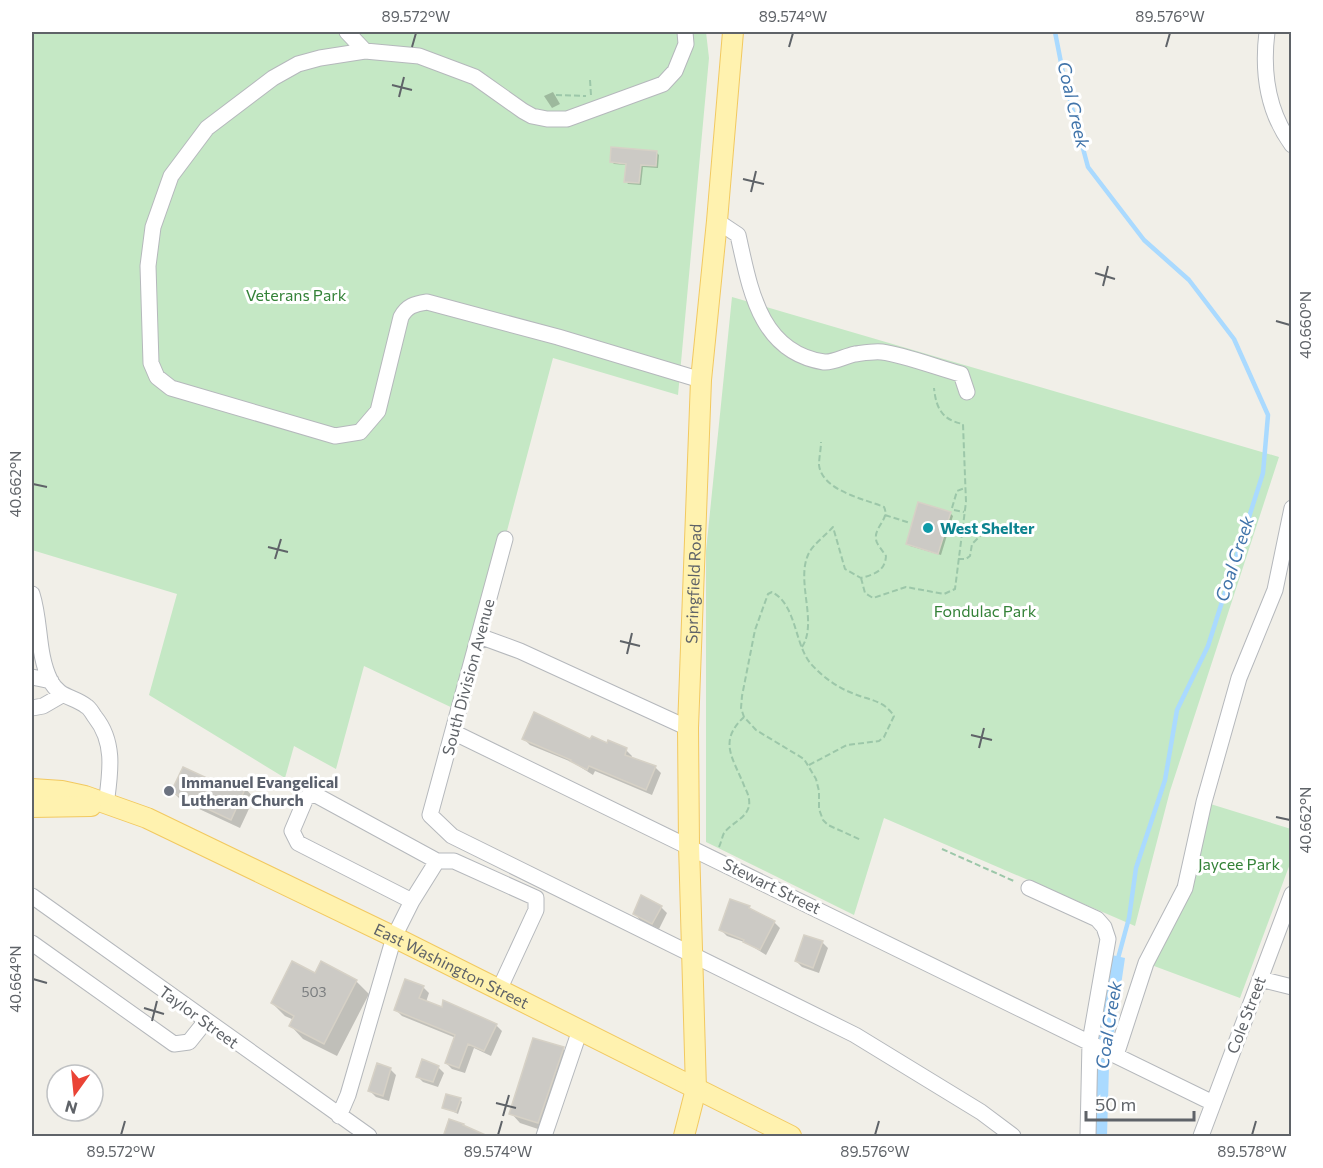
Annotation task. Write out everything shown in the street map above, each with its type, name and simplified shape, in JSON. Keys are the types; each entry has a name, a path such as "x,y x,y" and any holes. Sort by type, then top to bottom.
{"main road":[{"name":"Springfield Road","path":"684,1137 696,1089 688,728 701,380 717,221 732,32"},
{"name":"East Washington Street","path":"32,789 74,794 147,818 580,1030 791,1137"},
{"name":"East Washington Street","path":"32,807 106,805"}],"street":[{"path":"347,32 365,51"},
{"path":"685,32 686,44 675,71 663,84 567,119 532,116 475,77 419,56 365,51 298,64 273,78 207,128 171,176 153,227 148,266 151,363 157,376 171,388 335,436 360,432 378,411 401,317 405,309 415,303 427,302 558,337 701,380"},
{"path":"1267,32 1264,72 1269,100 1283,133 1292,145"},
{"path":"717,221 738,235 760,316 780,344 797,353 826,362 855,354 881,352 961,374 967,392"},
{"path":"1213,1103 1116,1055 1146,963 1185,888 1204,802 1239,678 1275,590 1292,508"},
{"name":"South Division Avenue","path":"505,539 430,815 452,836 693,955"},
{"path":"32,594 44,663 51,681 62,695 87,706 104,728 110,749 110,779 106,805"},
{"path":"479,636 520,651 688,728"},
{"path":"32,677 51,681"},
{"path":"32,708 44,706 62,695"},
{"name":"Stewart Street","path":"453,732 1116,1055"},
{"path":"412,901 298,843 292,831 306,798 314,794 437,861 454,861 536,898 536,910 499,990"},
{"path":"339,1116 348,1095 394,938 412,901 437,861"},
{"path":"1029,888 1097,919 1104,927 1108,939 1090,1042 1088,1137"},
{"name":"Cole Street","path":"1201,1137 1292,894"},
{"name":"Taylor Street","path":"32,896 205,1022 369,1137"},
{"path":"32,943 174,1044 189,1042 205,1022"},
{"path":"693,955 855,1035 981,1112 1013,1137"},
{"path":"1260,979 1292,987"},
{"path":"544,1137 580,1030"}],"path":[{"path":"556,95 592,96"},
{"path":"802,647 807,630 806,565 808,554 833,527 845,569 861,578 865,593 873,598 906,586 944,594 955,589 964,512 963,424 942,415 936,402 934,388"},
{"path":"821,442 819,465 829,482 857,498 884,507 885,515 876,534 876,541 886,556 886,564 881,571 861,578"},
{"path":"964,512 953,509 957,491 965,488"},
{"path":"885,515 910,523"},
{"path":"958,559 966,559 970,556 972,544 983,533"},
{"path":"809,765 847,745 879,741 884,737 894,716 889,707 851,693 827,679 809,662 785,605 772,592 768,594 755,630 742,696 741,708 744,717 770,740 804,759 816,779 819,809 823,820 828,825 861,840"},
{"path":"718,850 724,833 746,813 749,804 748,794 730,754 729,739 732,728 744,717"},
{"path":"942,849 1029,888"}],"green space":[{"name":"Veterans Park","path":"32,32 706,32 709,58 678,395 553,358 459,711 364,666 336,769 294,746 285,778 149,695 177,594 32,550"},
{"name":"Fondulac Park","path":"732,297 1279,457 1170,791 1135,926 884,818 854,915 706,842 706,551"},
{"name":"Jaycee Park","path":"1204,802 1291,829 1291,861 1240,998 1146,963 1185,888"}],"water":[{"path":"1112,955 1125,958 1109,1067 1107,1136 1092,1136 1099,1033"}],"building":[{"path":"611,147 657,151 656,166 641,165 639,183 624,182 626,164 610,162"},
{"name":"West Shelter","path":"918,502 951,512 938,554 906,544"},
{"path":"534,712 590,739 592,736 627,748 625,755 656,766 646,790 589,766 587,770 571,760 522,739"},
{"path":"183,767 224,786 227,779 246,787 231,820 171,792"},
{"path":"641,895 662,906 652,924 633,914"},
{"path":"730,899 750,906 749,908 775,921 760,950 743,942 744,940 719,930"},
{"path":"804,935 823,941 813,968 795,961"},
{"path":"292,961 315,973 321,961 357,980 324,1044 289,1026 294,1016 271,1003"},
{"path":"405,979 424,986 419,998 442,1007 443,1000 497,1024 484,1051 468,1044 459,1068 445,1063 455,1035 394,1010"},
{"path":"533,1038 564,1047 538,1123 509,1114"},
{"path":"422,1059 439,1066 433,1082 416,1077"},
{"path":"377,1063 391,1068 383,1096 368,1091"},
{"path":"446,1094 461,1098 456,1112 442,1108"},
{"path":"449,1119 464,1124 490,1137 443,1137"}],"waterway":[{"name":"Coal Creek","path":"1055,32 1064,78 1088,167 1144,240 1189,280 1234,339 1268,415 1263,473 1208,646 1177,710 1165,780 1136,868 1129,918 1117,962"}],"place":[{"name":"West Shelter","path":"928,528"},
{"name":"Immanuel Evangelical Lutheran Church","path":"169,791"}]}
